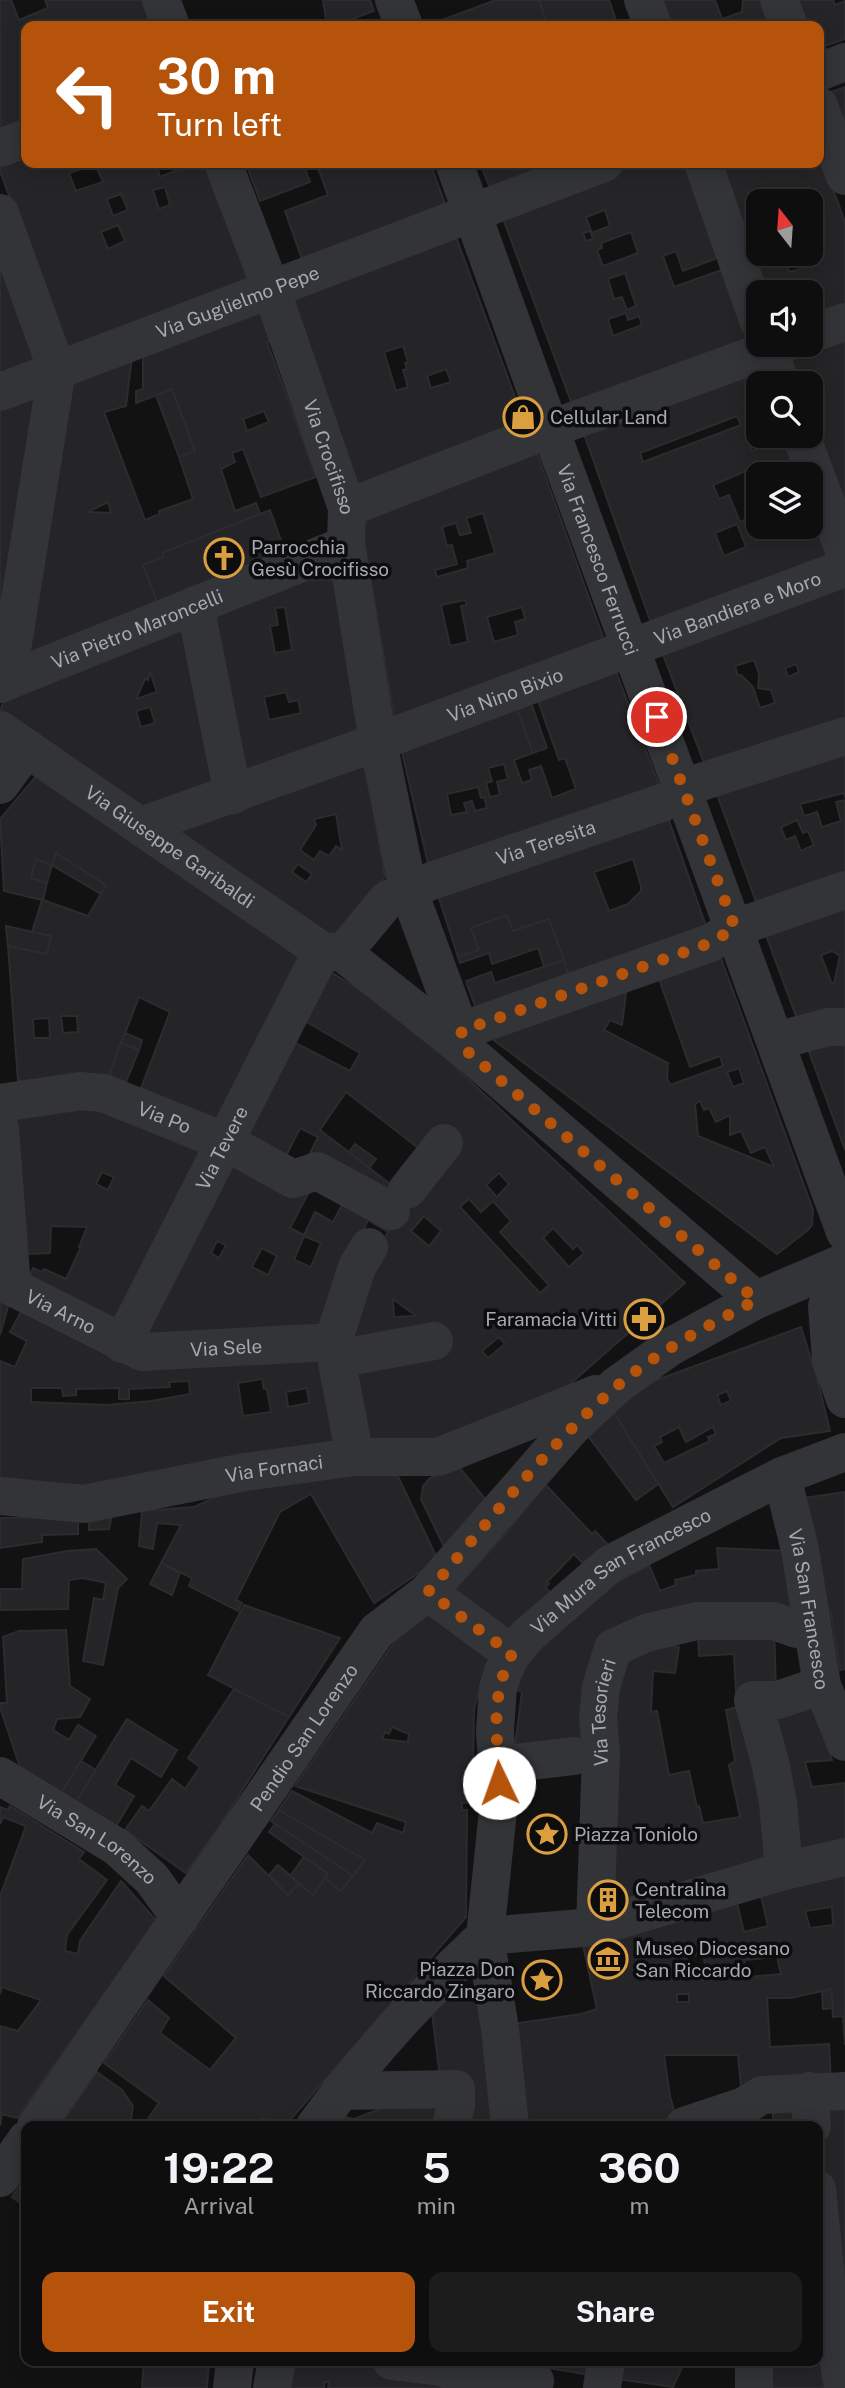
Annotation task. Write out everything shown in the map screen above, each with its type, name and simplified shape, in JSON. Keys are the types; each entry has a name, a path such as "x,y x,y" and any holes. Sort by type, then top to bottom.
{"street":[{"path":"161,0 169,21"},
{"path":"394,0 402,21"},
{"path":"643,0 651,21"},
{"path":"779,0 787,21"},
{"path":"824,70 845,62"},
{"path":"824,119 845,176"},
{"path":"0,148 21,140"},
{"name":"Via Crocifisso","path":"225,168 271,289 346,527 378,742 408,889 465,1041"},
{"name":"Via Francesco Ferrucci","path":"456,168 845,1232"},
{"name":"Via Guglielmo Pepe","path":"0,392 591,168"},
{"path":"705,168 746,280"},
{"path":"0,213 57,370 4,682"},
{"path":"823,330 845,322"},
{"name":"Via Pietro Maroncelli","path":"4,682 195,605 346,527 550,429 746,357"},
{"path":"806,448 845,553"},
{"name":"Via Bandiera e Moro","path":"631,647 845,568"},
{"path":"195,605 233,794"},
{"name":"Via Nino Bixio","path":"141,826 378,742 631,647"},
{"name":"Via Teresita","path":"332,952 387,900 408,889 845,736"},
{"path":"0,785 14,739"},
{"name":"Via Giuseppe Garibaldi","path":"14,739 465,1041 756,1300"},
{"path":"465,1041 710,943 735,928 845,890"},
{"name":"Via Tevere","path":"122,1344 224,1141 332,952"},
{"path":"776,1041 802,1032 845,1027"},
{"name":"Via Po","path":"0,1102 91,1091 122,1099 224,1141 293,1180 317,1171 399,1200 444,1143"},
{"path":"0,1129 6,1284"},
{"path":"355,1457 335,1351 356,1267 369,1247"},
{"path":"617,1385 670,1348 756,1300 845,1262"},
{"path":"845,1274 827,1306 831,1360 845,1399"},
{"name":"Via Arno","path":"6,1284 122,1344"},
{"name":"Via Sele","path":"122,1344 142,1352 335,1351 434,1341"},
{"name":"Via Fornaci","path":"0,1496 84,1504 245,1472 355,1457 438,1457 617,1385"},
{"name":"Pendio San Lorenzo","path":"39,2121 377,1631 428,1592 572,1427 617,1385"},
{"name":"Via Mura San Francesco","path":"509,2121 500,2029 485,1936 499,1801 495,1731 498,1688 512,1654 527,1636 610,1564 782,1476 845,1452"},
{"name":"Via San Francesco","path":"782,1476 800,1550 822,1685 845,1742"},
{"path":"428,1592 512,1654"},
{"name":"Via Tesorieri","path":"595,1927 588,1755 612,1648 646,1633 697,1621 774,1621 796,1629"},
{"path":"784,1871 778,1803 753,1700 778,1700 822,1685"},
{"path":"498,1765 588,1755"},
{"name":"Via San Lorenzo","path":"2,1769 117,1847 152,1879 180,1918"},
{"path":"319,2121 340,2091 427,1990 485,1936 595,1927 784,1871 845,1857"},
{"path":"340,2091 456,2089 452,2121"},
{"path":"699,2121 744,2106 764,2111 822,2103"},
{"path":"0,2178 21,2147"},
{"path":"823,2294 843,2388"},
{"path":"232,2388 234,2366"},
{"path":"272,2388 276,2366"},
{"path":"433,2366 467,2377 527,2382 535,2377"},
{"path":"602,2388 605,2366"},
{"path":"754,2366 754,2388"}],"building":[{"path":"0,0 11,0 19,20 48,8 45,0 152,0 159,21 21,21 21,124 0,131"},
{"path":"323,0 370,0 374,11 347,21 326,21"},
{"path":"496,0 539,0 546,21 439,21"},
{"path":"539,0 609,0 616,21 546,21"},
{"path":"663,0 715,0 722,19 742,12 743,0 763,0 771,21 671,21"},
{"path":"790,0 833,0 835,5 845,1 845,39 824,46 824,21 797,21"},
{"path":"845,87 845,141 828,93"},
{"path":"21,155 21,168 83,168 69,173 76,191 103,182 97,168 157,168 160,177 182,168 213,168 255,282 68,355 0,171 0,163","holes":["165,187 170,205 159,209 153,190","121,194 128,210 113,216 107,199","118,225 125,241 108,249 101,232"]},
{"path":"824,165 845,222 845,306 823,314 823,280 761,280 756,266 787,266 789,272 823,266 823,189 746,189 746,236 723,168 824,168"},
{"path":"248,168 305,168 310,182 260,201"},
{"path":"318,168 432,168 447,209 303,262 285,211 328,195"},
{"path":"482,168 546,168 490,188"},
{"path":"624,168 690,168 723,256 683,271 676,251 663,256 674,287 727,268 746,319 746,343 573,407 501,213","holes":["605,210 610,226 591,233 593,239 586,241 583,233 591,231 586,217","631,232 638,253 603,266 597,250 602,248 601,243","625,273 636,306 627,310 622,297 614,299 608,279","626,313 628,320 639,316 642,325 613,336 608,319"]},
{"path":"455,234 526,427 357,491 292,294","holes":["403,346 408,362 405,363 407,369 403,370 408,387 396,391 384,352","446,369 451,382 431,388 427,376"]},
{"path":"0,253 40,365 0,378"},
{"path":"260,309 271,341 267,342 316,477 261,497 243,449 232,453 235,462 221,469 235,511 256,503 260,514 162,553 164,557 143,565 160,609 22,660 69,379 132,357 126,406 104,412 145,520 160,514 159,511 193,499 179,457 195,451 172,389 136,403 136,391 143,389 143,353","holes":["264,411 269,422 247,431 243,419","108,502 111,513 88,512"]},
{"path":"845,332 845,508 823,448 823,371 796,371 790,357 823,357 823,340"},
{"path":"762,364 765,371 746,371 746,448 751,448 752,451 760,448 793,448 798,462 746,462 746,471 713,485 719,499 729,495 740,522 746,520 746,539 823,539 823,530 833,556 651,623 583,431","holes":["737,416 741,425 643,462 640,453","737,524 746,547 724,556 715,533"]},
{"path":"44,389 0,656 0,404"},
{"path":"172,389 195,451 179,457 156,395"},
{"path":"533,451 538,456 606,645 395,721 360,516","holes":["483,513 495,553 467,561 468,568 437,577 435,570 457,564 452,545 447,546 442,527 456,523 460,535 471,533 466,518","465,600 467,605 461,606 468,642 450,646 441,605","522,607 525,619 515,622 518,635 494,642 487,617"]},
{"name":"Parrocchia Gesù Crocifisso","path":"270,510 288,560 160,609 143,565 164,557 162,553"},
{"path":"280,580 335,580 362,735 240,778 205,610","holes":["285,607 292,650 275,653 270,626 278,625 275,608","286,692 289,702 298,700 301,713 269,720 264,697"]},
{"path":"841,582 845,592 845,727 707,771 661,649","holes":["754,660 759,674 758,688 771,690 775,703 760,708 753,687 741,675 738,676 735,666","796,664 799,672 788,677 785,668"]},
{"path":"188,617 222,784 144,811 0,712 5,696","holes":["150,672 157,692 136,699 145,679 148,680","150,707 155,723 141,727 136,711"]},
{"path":"614,666 662,793 430,872 400,744 515,703 533,753 514,760 522,783 532,780 529,770 541,766 552,798 576,789 565,758 559,760 536,695","holes":["504,764 508,779 497,782 500,795 490,797 486,783 492,781 488,768","478,787 487,808 475,811 472,801 464,803 467,812 451,815 447,794"]},
{"path":"529,697 547,748 533,753 515,703"},
{"path":"845,743 845,798 844,793 800,804 804,816 817,812 822,827 841,821 836,802 845,800 845,880 759,910 714,786","holes":["797,820 803,833 808,831 814,845 801,851 795,836 786,840 781,827"]},
{"path":"365,759 385,877 332,940 172,829","holes":["336,814 342,850 336,846 329,856 320,851 314,860 300,850 316,825 314,819","298,864 312,874 306,882 292,872"]},
{"path":"37,775 303,956 221,1122 141,1088 170,1012 139,997 109,1075 18,1081 8,946 47,954 51,936 32,932 42,900 4,891 0,819","holes":["56,853 106,885 88,916 43,900 47,883 31,878 36,859 52,865","61,1016 77,1016 78,1032 63,1033","49,1018 50,1038 34,1038 33,1019"]},
{"path":"665,809 708,932 570,980 549,919 513,931 507,915 471,928 479,950 458,957 436,889","holes":["633,859 641,891 628,904 609,911 594,872"]},
{"path":"56,853 106,885 101,894 52,865"},
{"path":"36,859 52,865 47,883 31,878"},
{"path":"845,899 845,1019 800,1027 763,927","holes":["832,951 840,956 834,983 832,984 821,955"]},
{"path":"507,915 513,931 549,919 564,960 544,966 538,948 492,964 489,953 460,963 458,957 479,950 471,928"},
{"path":"6,926 51,936 47,954 8,946"},
{"path":"718,950 813,1210 812,1225 808,1230 777,1254 487,1035 627,984 622,1025 610,1020 604,1030 668,1063 667,1078 670,1085 723,1066 720,1056 690,1067 657,973","holes":["739,1068 744,1083 733,1087 727,1072","700,1101 704,1110 709,1108 716,1122 730,1115 730,1135 741,1131 751,1153 765,1147 774,1167 698,1136 695,1104"]},
{"path":"564,960 570,980 477,1012 466,981 491,972 495,983"},
{"path":"326,969 400,1015 685,1283 560,1393 431,1449 365,1447 349,1367 364,1274 388,1232 368,1220 342,1278 328,1336 141,1336 290,1040 350,1071 360,1053 298,1017","holes":["346,1092 426,1154 407,1197 320,1130","300,1128 318,1137 301,1171 283,1162","499,1173 509,1184 497,1197 486,1185","312,1186 343,1203 333,1222 315,1212 304,1235 290,1228","469,1199 481,1212 493,1201 511,1221 500,1232 549,1285 540,1293 460,1207","424,1216 441,1231 429,1246 411,1231","553,1228 573,1249 577,1245 584,1253 569,1267 543,1238","304,1236 321,1243 311,1267 294,1260","217,1241 226,1245 219,1258 211,1253","262,1248 277,1256 268,1275 252,1267","393,1299 416,1316 394,1317","499,1337 505,1344 488,1358 482,1351"]},
{"path":"125,1033 142,1040 139,1050 121,1043"},
{"path":"845,1037 845,1150 804,1038"},
{"path":"121,1043 139,1050 126,1082 109,1075"},
{"path":"94,1108 202,1153 116,1324 28,1280 33,1268 42,1272 44,1269 66,1279 87,1227 51,1226 50,1253 27,1254 17,1119","holes":["102,1172 114,1177 108,1190 96,1184"]},
{"path":"355,1144 376,1159 369,1168 349,1152"},
{"path":"0,1298 9,1303 0,1335"},
{"path":"22,1310 129,1362 325,1349 344,1448 69,1488 0,1483 0,1361 15,1367 27,1341 10,1332","holes":["262,1379 264,1389 267,1389 271,1412 243,1416 238,1383","189,1381 190,1394 151,1401 107,1405 31,1402 31,1388 62,1388 63,1396 76,1395 76,1389 119,1388 119,1399 129,1399 129,1389 170,1387 169,1382","307,1388 309,1403 288,1407 286,1392"]},
{"path":"801,1327 830,1431 781,1438 673,1507 611,1408 654,1381","holes":["727,1391 731,1401 721,1405 717,1395","679,1427 686,1442 713,1427 716,1434 708,1437 710,1441 664,1463 654,1446 662,1442 660,1437"]},
{"path":"611,1408 658,1484 636,1500 585,1432"},
{"path":"393,1466 438,1560 374,1603 311,1494 280,1512 236,1600 242,1603 238,1611 189,1586 192,1578 161,1563 181,1525 157,1523 153,1549 139,1546 142,1511 194,1507 251,1482"},
{"path":"459,1467 486,1500 446,1551 421,1499 423,1486 430,1478"},
{"path":"545,1484 592,1534 595,1531 615,1552 592,1573 574,1554 545,1587 559,1602 511,1645 453,1592 508,1531"},
{"path":"845,1492 845,1669 840,1670 831,1614 820,1615 803,1498"},
{"path":"112,1515 109,1529 89,1530 89,1517"},
{"path":"78,1517 78,1534 42,1535 42,1542 0,1548 0,1518"},
{"path":"717,1548 788,1551 798,1620 607,1644 593,1742 514,1753 522,1692 508,1686 588,1592 620,1581 649,1565 660,1591 676,1585 675,1580 696,1575 696,1571 719,1569"},
{"path":"96,1549 127,1579 118,1588 103,1665 83,1661 94,1598 103,1600 106,1583 83,1578 69,1580 68,1609 0,1610 0,1589 22,1589 23,1559"},
{"path":"161,1563 180,1573 172,1595 150,1584"},
{"path":"244,1605 340,1638 289,1717 208,1675"},
{"path":"427,1611 502,1653 480,1688 474,1709 473,1774 480,1774 485,1802 462,1803 462,1810 467,1810 466,1917 289,2121 267,2121 263,2118 260,2121 146,2121 159,2103 104,2063 148,2000 169,2018 160,2033 210,2070 236,2038 164,1976 248,1855 288,1895 299,1883 313,1895 325,1878 341,1891 365,1860 279,1810 292,1791 372,1833 377,1823 403,1833 406,1822 295,1786 405,1629","holes":["392,1727 409,1734 408,1742 382,1739 385,1732 389,1734"]},
{"path":"774,1628 776,1690 736,1692 734,1654 699,1656 698,1631"},
{"path":"66,1630 70,1686 90,1699 80,1717 57,1719 53,1730 69,1740 78,1725 96,1736 57,1800 24,1779 0,1707 0,1703 7,1703 3,1637 19,1631"},
{"path":"645,1641 679,1647 675,1673 653,1671 651,1712 657,1711 669,1775 689,1771 703,1823 740,1817 729,1765 735,1761 726,1710 748,1704 776,1868 609,1912 617,1652"},
{"path":"234,1689 289,1717 186,1873 125,1830 142,1806 149,1811 172,1779 185,1789 200,1767 188,1758"},
{"path":"812,1698 832,1760 805,1762 812,1787 845,1783 845,1844 789,1863 764,1713"},
{"path":"127,1719 177,1750 161,1777 131,1758 115,1785 134,1796 112,1833 72,1808"},
{"path":"81,1761 96,1770 72,1808 57,1800"},
{"path":"10,1806 84,1852 79,1859 107,1880 67,1935 65,1951 78,1954 80,1941 121,1881 156,1920 17,2118 2,2114 0,2126 0,2026 18,2031 41,2000 2,1987 0,1994 0,1896 26,1826 3,1817 0,1824 0,1807 8,1810"},
{"path":"279,1810 365,1860 353,1876 271,1821"},
{"path":"275,1824 353,1876 341,1891 325,1878 328,1874 269,1832"},
{"path":"304,1857 328,1874 313,1895 290,1876"},
{"path":"278,1865 299,1883 288,1895 269,1875"},
{"path":"845,1869 845,2045 843,2016 833,2017 831,1989 791,1998 767,1998 770,2047 829,2044 831,2083 741,2087 738,2055 664,2055 676,2118 662,2121 516,2121 512,2024 581,2014 597,2009 582,1941 735,1894 744,1932 768,1926 759,1888","holes":["832,1907 833,1925 810,1928 805,1911","703,1954 708,1979 689,1979 687,1957","777,1957 781,1974 748,1977 744,1960","677,1994 689,1994 689,2002 677,2002"]},
{"path":"831,1989 833,2008 823,2009 822,1992"},
{"path":"480,1993 501,2121 455,2121 440,2078 431,2004"},
{"path":"97,2072 122,2090 133,2106 131,2121 63,2121"},
{"path":"813,2097 845,2097 845,2360 823,2180 823,2121 816,2121"},
{"path":"771,2098 805,2098 807,2121 773,2121"},
{"path":"398,2102 448,2105 445,2121 339,2121 340,2116 354,2119"},
{"path":"21,2184 21,2203 12,2197"},
{"path":"823,2326 835,2388 764,2388 762,2366 823,2366"},
{"path":"144,2366 209,2366 207,2388 142,2388"},
{"path":"283,2366 526,2366 524,2388 328,2388 329,2382 325,2382 324,2388 282,2388"},
{"path":"598,2366 597,2376 542,2367"},
{"path":"612,2366 683,2366 673,2387 610,2378"}],"place":[{"name":"Cellular Land","path":"523,417"},
{"name":"Parrocchia Gesù Crocifisso","path":"224,558"},
{"name":"Faramacia Vitti","path":"644,1319"},
{"name":"Piazza Toniolo","path":"547,1834"},
{"name":"Centralina Telecom","path":"608,1900"},
{"name":"Museo Diocesano San Riccardo","path":"608,1959"},
{"name":"Piazza Don Riccardo Zingaro","path":"542,1980"}],"route":[{"path":"499,1783 495,1731 498,1688 512,1654 428,1592 572,1427 617,1385 670,1348 756,1300 468,1052 461,1031 710,943 735,928 657,717"}]}
